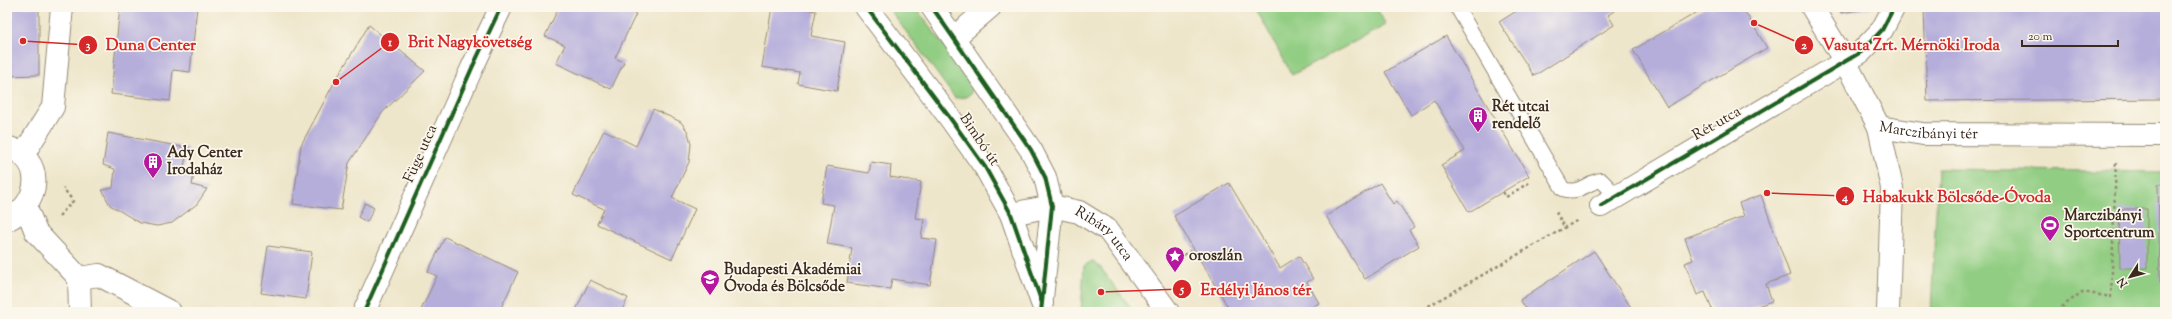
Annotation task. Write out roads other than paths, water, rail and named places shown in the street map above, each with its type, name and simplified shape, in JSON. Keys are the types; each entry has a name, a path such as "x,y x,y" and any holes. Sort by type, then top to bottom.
{"street":[{"path":"7,220 18,215 26,207 33,192 34,175 30,164 15,151 53,107 62,7"},
{"name":"Füge utca","path":"364,312 472,68 501,7"},
{"name":"Bimbó út","path":"866,7 980,161 1011,214 1041,308"},
{"name":"Bimbó út","path":"932,7 955,37 1031,150 1045,177 1052,206 1041,308"},
{"path":"955,37 990,7"},
{"path":"1812,7 1846,63 1879,127"},
{"name":"Rét utca","path":"1609,201 1846,63 1861,52 1882,30 1894,7"},
{"name":"Marczibányi tér","path":"1888,312 1892,188 1879,127 1923,134 2165,135"},
{"name":"Ribáry utca","path":"1011,214 1052,206 1079,212 1108,230 1168,312"},
{"path":"26,207 36,232 79,278 80,312"},
{"path":"79,278 98,275 170,312"}],"lane":[{"path":"1457,7 1563,189 1570,192 1578,191 1594,181 1602,180 1609,201"}],"place":[{"name":"Vasuta Zrt. Mérnöki Iroda","path":"1754,23"},
{"name":"Duna Center","path":"23,41"},
{"name":"Brit Nagykövetség","path":"336,82"},
{"name":"Rét utcai rendelő","path":"1478,133"},
{"name":"Ady Center Irodaház","path":"153,179"},
{"name":"Habakukk Bölcsőde-Óvoda","path":"1767,193"},
{"name":"Marczibányi Sportcentrum","path":"2050,242"},
{"name":"oroszlán","path":"1175,273"},
{"name":"Erdélyi János tér","path":"1101,292"},
{"name":"Budapesti Akadémiai Óvoda és Bölcsőde","path":"710,296"}]}
